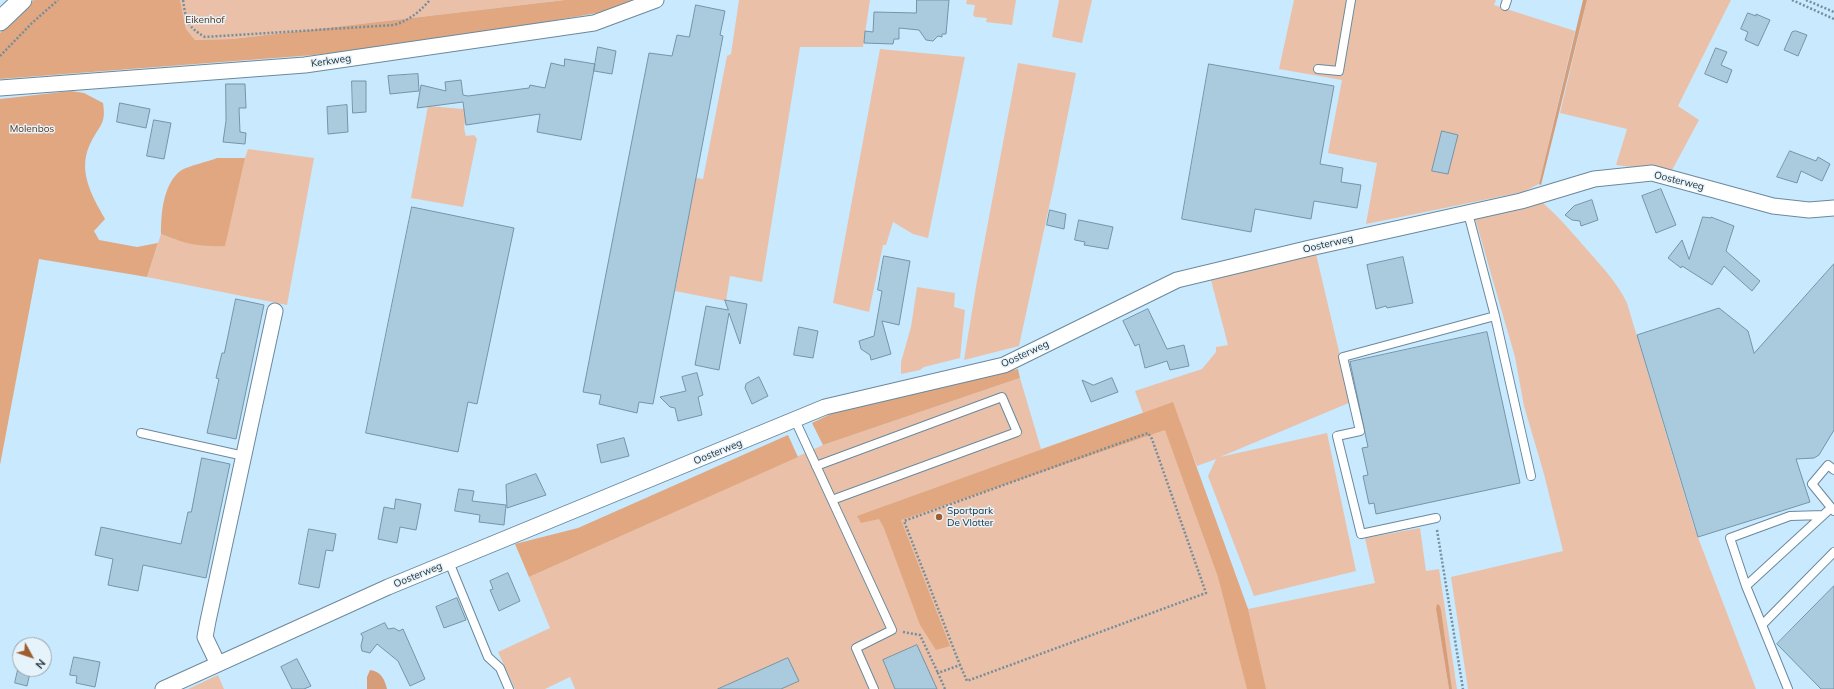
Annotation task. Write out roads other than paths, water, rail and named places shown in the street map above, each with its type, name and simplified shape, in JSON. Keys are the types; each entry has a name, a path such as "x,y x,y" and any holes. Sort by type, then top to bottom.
{"street":[{"path":"0,21 22,0"},
{"name":"Kerkweg","path":"0,88 305,64 594,24 656,0"},
{"name":"Oosterweg","path":"163,689 449,562 826,407 1004,365 1177,280 1521,201 1594,179 1652,174 1773,206 1809,210 1834,208"},
{"path":"218,664 205,637 275,311"}],"lane":[{"path":"1318,69 1339,71 1351,0"},
{"path":"1468,213 1495,316 1531,476"},
{"path":"1436,518 1360,534 1337,436 1360,431 1342,357 1495,316"},
{"path":"816,466 1002,397 1017,432 832,500"},
{"path":"795,420 892,630 856,648 874,689"},
{"path":"141,433 244,456"},
{"path":"1746,586 1823,515 1832,510 1812,484 1828,465 1834,470"},
{"path":"1788,689 1746,586 1730,538 1790,516 1823,515"},
{"path":"1762,625 1834,552"},
{"path":"449,562 488,657 500,668 509,689"}],"place":[{"name":"Sportpark De Vlotter","path":"939,517"}],"park label":[{"name":"Eikenhof","path":"205,20"},
{"name":"Molenbos","path":"32,129"}]}
